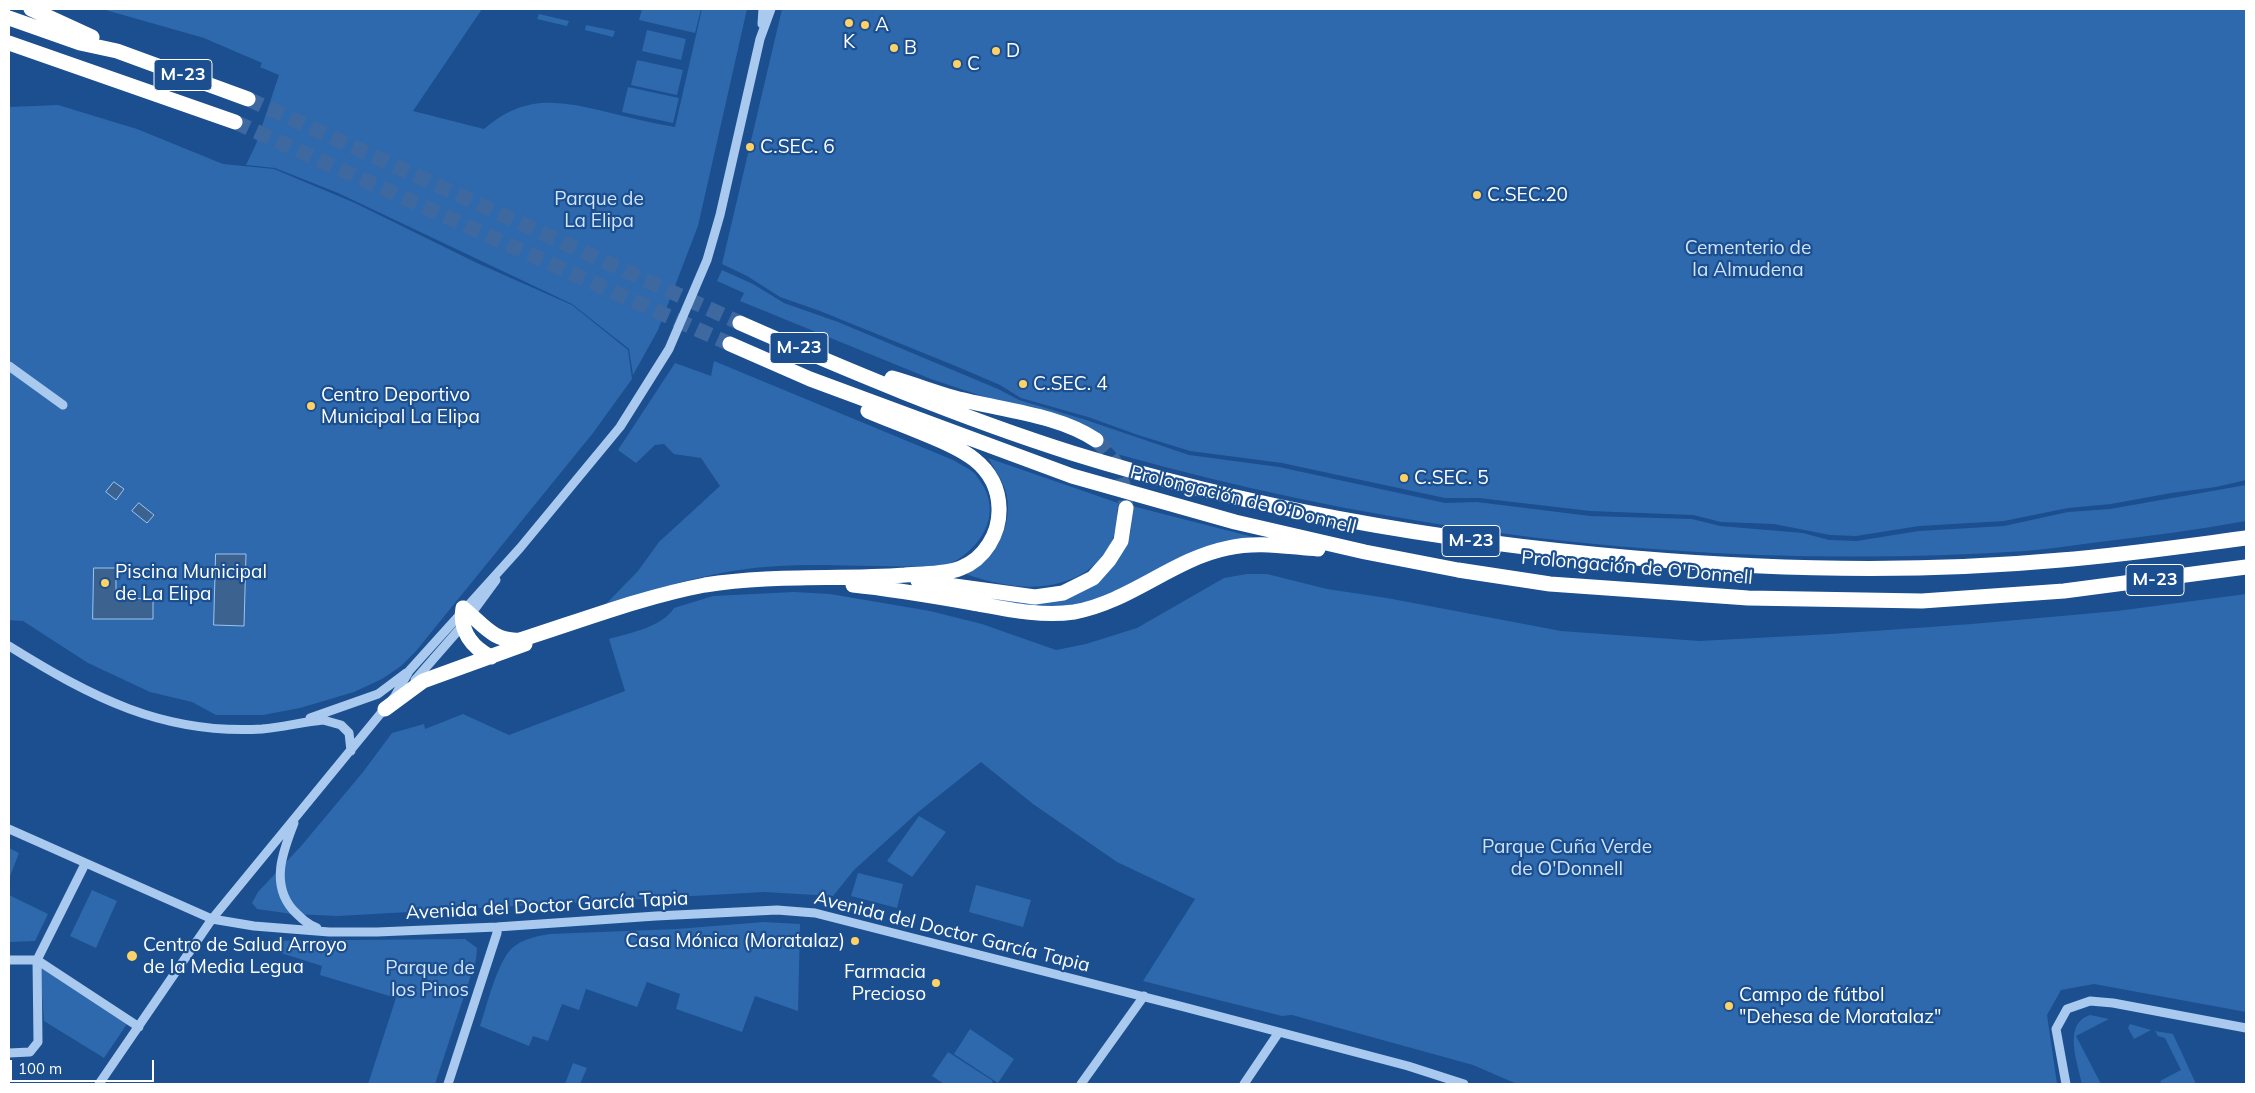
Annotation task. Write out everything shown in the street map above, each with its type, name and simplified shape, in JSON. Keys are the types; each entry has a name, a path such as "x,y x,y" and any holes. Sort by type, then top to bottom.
{"highway":[{"path":"32,9 72,29 101,40 117,51"},
{"name":"M-23","path":"9,18 80,43 117,51 248,99"},
{"name":"M-23","path":"9,43 235,122"},
{"path":"9,50 104,75"},
{"name":"Prolongación de O'Donnell","path":"740,322 952,411 1073,453 1233,496 1399,530 1569,553 1779,568 1951,566 2106,556 2246,538"},
{"name":"Prolongación de O'Donnell","path":"730,344 810,379 1072,476 1234,522 1365,552 1458,570 1550,584 1748,598 1922,601 2064,591 2246,567"},
{"path":"858,373 888,376 955,398 1064,424 1084,432 1096,440"},
{"path":"466,616 506,641 520,640 663,595 704,586 756,578 879,576 949,571 959,569 974,561 987,548 996,531 1000,512 997,491 988,472 980,463 958,448 846,402 810,379"},
{"path":"879,576 1035,597 1063,592 1093,578 1109,560 1121,541 1126,508"},
{"path":"797,576 838,584 885,588 1009,610 1058,614 1075,612 1110,602 1194,559 1227,548 1268,544 1365,552"},
{"path":"384,709 424,681 616,610"},
{"path":"466,616 475,648 491,657"}],"street":[{"path":"760,39 763,9"},
{"path":"395,696 420,676 520,548 620,427 655,374 684,316 710,251 760,39 771,9"},
{"path":"9,366 63,405"},
{"path":"295,723 378,694 409,671 466,616"},
{"path":"9,646 45,668 95,694 140,714 183,725 230,728 263,728 323,720 340,725 349,733 351,751"},
{"path":"99,1084 212,920 395,696 409,671"},
{"path":"340,725 340,712 344,706"},
{"name":"Avenida del Doctor García Tapia","path":"298,814 283,855 280,885 284,900 307,925 329,932"},
{"name":"Avenida del Doctor García Tapia","path":"9,829 212,920 329,932 498,927 759,911 816,913 1144,996 1408,1066 1464,1084"},
{"path":"9,1053 30,1052 38,1042 37,960 85,864"},
{"path":"448,1084 498,927"},
{"path":"9,960 37,960 139,1027"},
{"path":"1081,1084 1144,996"},
{"path":"2066,1084 2056,1029 2068,1009 2090,1001 2113,1003 2246,1028"},
{"path":"1244,1084 1279,1032"}],"green space":[{"name":"Parque de La Elipa","path":"102,9 482,9 413,111 484,129 513,110 540,103 570,104 675,127 702,9 747,9 698,226 658,330 633,375 629,349 572,304 338,193 275,168 246,165 256,144 279,75 260,67 262,63 204,38"},
{"path":"642,9 701,9 695,33 639,20"},
{"name":"Cementerio de la Almudena","path":"782,9 2246,9 2246,480 2216,487 2111,504 2068,508 2004,521 1919,526 1856,536 1830,535 1774,524 1721,522 1693,515 1590,511 1479,498 1445,498 1282,463 1190,451 1088,417 1021,398 1000,385 958,367 820,311 780,297 747,276 722,264"},
{"path":"539,14 569,21 567,26 537,19"},
{"path":"586,25 615,31 613,37 585,30"},
{"path":"647,30 686,39 681,60 642,51"},
{"path":"637,60 683,70 677,95 631,85"},
{"path":"628,87 679,98 673,123 622,112"},
{"name":"Centro Deportivo Municipal La Elipa","path":"58,105 137,129 223,164 274,169 355,203 477,263 572,305 628,350 632,379 593,433 416,651 401,666 382,679 354,692 300,708 263,715 216,715 192,702 150,692 88,663 23,621 9,620 9,107"},
{"path":"722,270 753,284 784,303 838,322 998,389 1019,400 1086,420 1189,455 1279,467 1445,503 1477,502 1590,516 1692,519 1720,526 1803,533 1829,540 1857,541 1919,531 2004,526 2068,512 2110,509 2246,485 2246,521 2172,533 2025,551 1910,556 1796,556 1681,551 1567,541 1453,526 1340,507 1228,483 1117,454 1101,436 931,379 740,301 744,293 717,281"},
{"path":"714,361 953,460 971,470 982,484 988,496 990,509 984,532 968,552 947,565 800,565 756,568 690,580 604,606 638,571 659,542 720,486 701,458 674,454 664,444 655,445 636,463 618,450 675,363 711,376"},
{"path":"988,458 1118,503 1114,536 1102,557 1088,570 1074,578 1044,586 1028,587 996,583 966,574 986,559 994,549 1005,526 1008,514 1005,489"},
{"path":"1132,506 1253,537 1213,544 1172,562 1133,585 1092,602 1056,609 1010,605 926,588 1030,602 1115,564 1126,547 1131,530"},
{"name":"Parque Cuña Verde de O'Donnell","path":"1247,574 1267,574 1327,589 1387,598 1561,631 1699,641 1972,624 2117,611 2246,594 2246,1012 2094,984 2061,990 2047,1015 2057,1084 1517,1084 1473,1065 1292,1015 1282,1016 1143,981 1195,899 1117,862 1033,804 981,762 917,813 854,870 833,896 764,892 338,916 292,914 257,909 252,903 258,892 302,845 363,772 392,733 424,724 425,729 463,714 509,735 625,691 609,639 654,625 669,615 674,608 713,596 794,592 830,594 930,611 982,624 1056,650 1086,644 1137,628 1224,578"},
{"path":"919,816 946,832 912,877 887,861"},
{"path":"9,848 19,853 9,879"},
{"path":"858,873 903,884 897,908 851,896"},
{"path":"976,885 1031,900 1023,927 969,912"},
{"path":"92,890 117,901 96,948 70,936"},
{"path":"9,895 48,914 35,941 9,942"},
{"path":"764,922 800,924 798,1011 755,996 742,1032 676,1009 680,994 647,982 637,1007 586,989 579,1010 562,1004 548,1041 533,1036 529,1046 480,1026 494,982 504,959 516,945 528,939 550,934 677,929"},
{"name":"Parque de los Pinos","path":"465,939 477,948 476,960 435,1084 368,1084 396,998 320,975 322,966 243,941"},
{"path":"40,967 127,1024 104,1058 44,1021"},
{"path":"2090,1015 2109,1019 2076,1036 2101,1084 2082,1084 2075,1055 2074,1035 2076,1027 2081,1020"},
{"path":"2130,1024 2151,1030 2134,1039 2128,1028"},
{"path":"970,1029 1014,1059 998,1083 954,1054"},
{"path":"2155,1031 2173,1034 2196,1084 2162,1084 2160,1081 2181,1070 2165,1038 2158,1036"},
{"path":"948,1052 993,1081 991,1084 944,1084 932,1076"},
{"path":"573,1063 587,1068 580,1084 565,1084"}],"shaded area":[{"path":"114,482 124,489 116,500 106,492"},
{"path":"139,503 154,515 147,523 132,511"},
{"path":"216,554 246,554 244,626 214,625"},
{"name":"Piscina Municipal de La Elipa","path":"94,568 116,568 116,598 153,599 153,619 93,619"}],"tunnel":[{"path":"248,99 740,323"},
{"path":"235,122 730,344"},
{"path":"1096,440 1109,454 1122,479 1126,508"}],"place":[{"name":"K","path":"849,23"},
{"name":"A","path":"865,25"},
{"name":"B","path":"894,48"},
{"name":"D","path":"996,51"},
{"name":"C","path":"957,64"},
{"name":"C.SEC. 6","path":"750,147"},
{"name":"C.SEC.20","path":"1477,195"},
{"name":"C.SEC. 4","path":"1023,384"},
{"name":"Centro Deportivo Municipal La Elipa","path":"311,406"},
{"name":"C.SEC. 5","path":"1404,478"},
{"name":"Piscina Municipal de La Elipa","path":"105,583"},
{"name":"Casa Mónica (Moratalaz)","path":"855,941"},
{"name":"Centro de Salud Arroyo de la Media Legua","path":"132,956"},
{"name":"Farmacia Precioso","path":"936,983"},
{"name":"Campo de fútbol \"Dehesa de Moratalaz\"","path":"1729,1006"}]}
